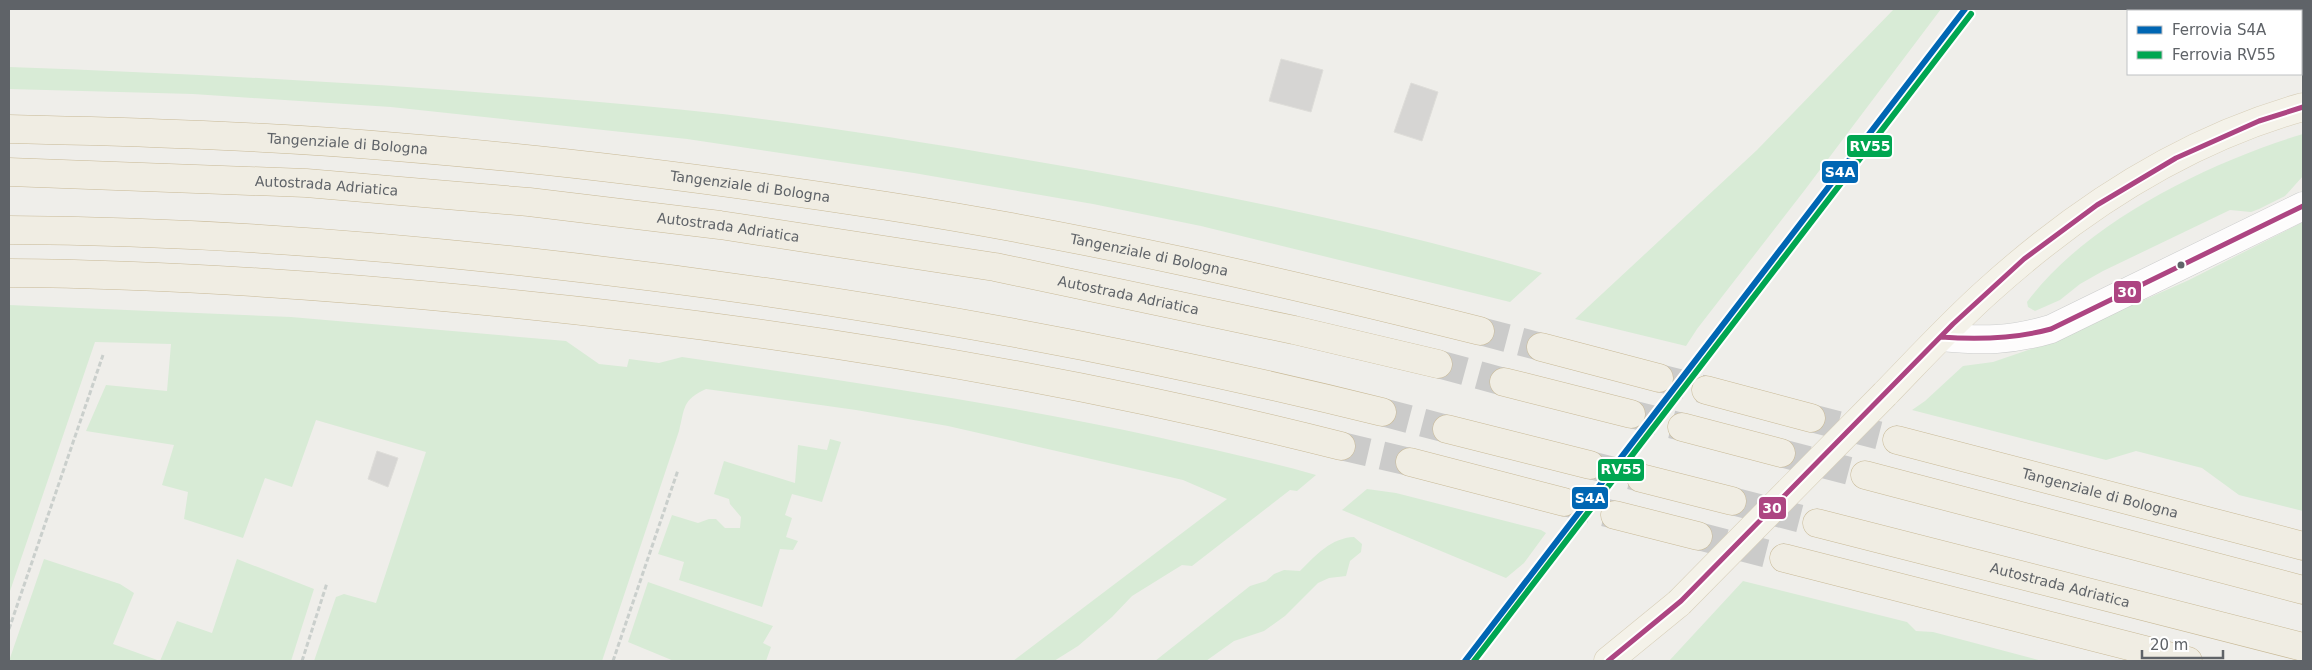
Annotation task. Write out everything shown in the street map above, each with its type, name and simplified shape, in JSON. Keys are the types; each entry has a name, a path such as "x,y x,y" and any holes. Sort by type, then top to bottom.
{"highway":[{"name":"Tangenziale di Bologna","path":"9,129 250,137 397,146 760,187 908,209 1131,251 1282,283 1480,331"},
{"name":"Autostrada Adriatica","path":"9,172 306,183 529,202 720,225 995,267 1285,328 1438,364"},
{"path":"9,230 184,235 382,248 572,267 729,286 841,302 1116,351 1278,386 1382,412"},
{"path":"9,273 302,286 416,294 640,318 828,344 988,370 1118,395 1271,428 1341,446"},
{"path":"1541,347 1659,378"},
{"path":"1504,382 1630,414"},
{"path":"1706,390 1811,418"},
{"path":"1682,427 1781,453"},
{"path":"1447,429 1590,466"},
{"name":"Tangenziale di Bologna","path":"1897,440 2303,544"},
{"path":"1410,462 1564,502"},
{"path":"1865,474 2303,590"},
{"path":"1641,478 1732,501"},
{"path":"1615,515 1698,536"},
{"name":"Autostrada Adriatica","path":"1817,523 2303,647"},
{"path":"1784,558 2188,661"},
{"path":"2148,651 2178,661"}],"main road":[{"path":"1608,661 1679,603 1941,337 2023,260 2118,191 2147,173 2210,142 2268,118 2303,107"},
{"path":"1639,661 1679,603"}],"lane":[{"path":"1941,337 2002,340 2024,337 2051,329 2303,206"}],"path":[{"path":"9,629 103,355"},
{"path":"613,661 678,470"},
{"path":"302,661 327,583"}],"green space":[{"path":"1894,9 1941,9 1686,346 1575,319 1757,150"},
{"path":"9,67 262,78 432,89 601,102 786,122 986,153 1201,192 1372,228 1542,273 1510,302 1201,226 1093,204 914,173 687,139 391,107 193,94 9,89"},
{"path":"2303,134 2303,176 2285,196 2251,212 2230,210 2103,271 2080,284 2060,300 2035,311 2028,307 2027,302 2052,273 2082,246 2152,198 2190,178 2229,161"},
{"path":"2303,222 2303,511 2239,495 2202,468 2136,451 2106,460 1912,410 1925,401 1963,366 1993,362 2040,346 2189,280"},
{"path":"9,305 291,317 566,341 599,364 627,367 629,359 659,363 682,357 861,383 1039,413 1157,437 1316,475 1297,491 1290,490 1192,566 1182,565 1132,596 1112,617 1078,646 1054,661 1013,661 1227,499 1183,480 948,426 856,410 706,389 688,401 684,411 602,661 314,661 336,597 344,594 376,603 426,452 316,420 292,487 265,478 243,538 184,519 188,492 162,485 174,445 86,431 106,385 167,391 171,344 95,342 9,594"},
{"path":"830,439 841,442 822,502 792,494 785,515 792,518 786,537 798,541 793,550 780,549 762,607 679,580 684,562 658,554 672,515 698,523 709,519 716,519 725,528 740,528 741,517 730,504 729,499 714,494 724,461 795,483 798,445 827,450"},
{"path":"1367,489 1396,493 1541,530 1546,533 1524,563 1506,578 1342,510"},
{"path":"1354,537 1362,544 1361,552 1350,561 1346,576 1329,578 1318,583 1285,616 1264,631 1234,641 1206,661 1155,661 1250,586 1266,581 1274,574 1284,570 1300,571 1324,548 1338,540"},
{"path":"44,559 120,584 134,593 113,644 160,661 9,661"},
{"path":"237,559 314,589 291,661 160,661 177,621 212,633"},
{"path":"1743,581 1907,622 1916,631 1933,632 2042,661 1669,661"},
{"path":"648,582 773,626 763,643 771,647 766,661 674,661 628,642"}],"building":[{"path":"1281,59 1323,70 1311,112 1269,101"},
{"path":"1411,83 1438,92 1422,141 1394,132"},
{"path":"377,451 398,458 388,487 368,479"}],"tunnel":[{"path":"1480,331 1541,347"},
{"path":"1438,364 1504,382"},
{"path":"1659,378 1706,390"},
{"path":"1382,412 1447,429"},
{"path":"1631,414 1682,427"},
{"path":"1811,418 1897,440"},
{"path":"1341,446 1410,462"},
{"path":"1781,453 1865,475"},
{"path":"1590,465 1641,478"},
{"path":"1732,501 1817,523"},
{"path":"1564,502 1615,515"},
{"path":"1698,536 1784,558"}],"rail line":[{"name":"S4A","path":"1465,661 1965,9"},
{"name":"RV55","path":"1474,661 1971,14"}],"transit line":[{"name":"30","path":"1608,661 1681,601 1953,324 2024,259 2097,205 2176,158 2259,121 2303,107"},
{"name":"30","path":"1941,337 1996,338 2024,335 2051,329 2303,206"}]}
